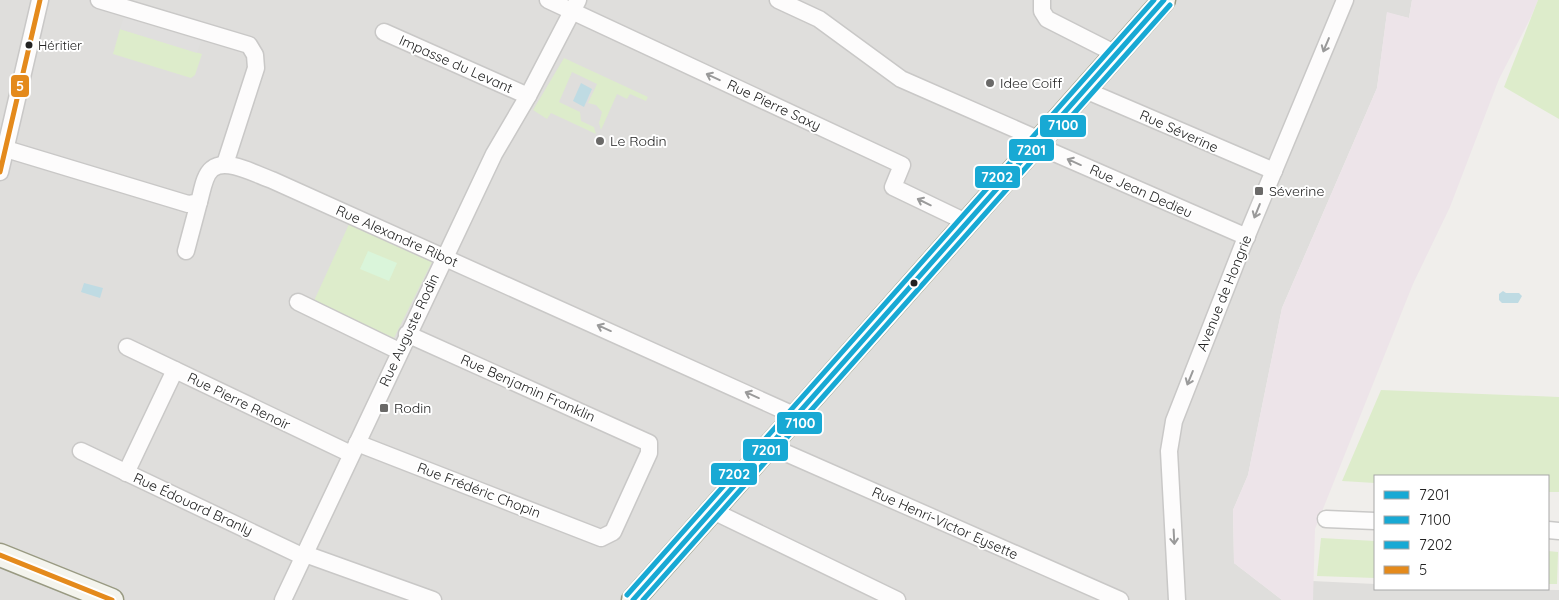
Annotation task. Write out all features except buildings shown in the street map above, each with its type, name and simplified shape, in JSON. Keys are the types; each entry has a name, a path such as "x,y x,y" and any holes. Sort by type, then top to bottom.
{"main road":[{"path":"634,600 1164,0"},
{"path":"0,555 112,600"}],"street":[{"path":"0,172 40,0"},
{"path":"99,0 249,46 256,55 256,68 226,164 212,168 207,178 186,251"},
{"name":"Rue Pierre Saxy","path":"548,0 575,6 902,165 893,188 968,223"},
{"name":"Rue Jean Dedieu","path":"778,0 819,19 901,79 1038,143 1247,236"},
{"path":"1042,0 1042,11 1047,19 1116,54"},
{"name":"Avenue de Hongrie","path":"1177,600 1169,451 1174,421 1247,236 1345,0"},
{"name":"Rue Auguste Rodin","path":"283,600 407,334 494,154 528,96 575,6"},
{"name":"Impasse du Levant","path":"384,32 528,96"},
{"name":"Rue Séverine","path":"1085,90 1274,171"},
{"path":"6,149 188,204 199,202"},
{"name":"Rue Alexandre Ribot","path":"226,164 272,180 796,416"},
{"path":"298,302 399,351"},
{"name":"Rue Benjamin Franklin","path":"407,334 649,443 649,453 612,532 601,538"},
{"name":"Rue Pierre Renoir","path":"127,347 175,370 354,448"},
{"path":"126,473 175,370"},
{"name":"Rue Henri-Victor Eysette","path":"770,446 1120,600"},
{"name":"Rue Frédéric Chopin","path":"354,448 601,538"},
{"name":"Rue Édouard Branly","path":"81,451 304,555 432,600"},
{"path":"713,511 897,600"},
{"path":"1326,519 1374,521"}],"shaded area":[{"path":"0,0 1412,0 1409,18 1387,13 1377,88 1282,308 1248,475 1233,510 1234,563 1282,600 0,600"},
{"path":"1412,0 1538,0 1499,79 1450,207 1413,284 1315,529 1313,600 1282,600 1234,563 1233,510 1248,475 1282,308 1377,88 1387,12 1409,18"},
{"path":"124,17 201,41 197,53 120,29"},
{"path":"1312,581 1374,584 1374,590 1559,590 1559,600 1313,600"}],"green space":[{"path":"1538,0 1559,0 1559,119 1504,87"},
{"path":"120,29 202,54 195,75 191,78 113,54"},
{"path":"564,58 648,97 646,101 630,94 627,99 617,94 601,130 599,123 602,112 596,105 588,103 597,84 572,72 559,102 580,112 581,121 594,127 596,134 551,113 547,119 533,110"},
{"path":"350,222 433,260 394,338 313,303"},
{"path":"368,251 397,263 389,281 360,269"},
{"path":"1381,390 1559,397 1559,492 1549,492 1549,475 1374,475 1374,483 1342,481"},
{"path":"1321,538 1374,541 1374,578 1317,576"},
{"path":"1549,551 1558,552 1557,584 1549,584"}],"water":[{"path":"581,83 592,89 584,107 573,101"},
{"path":"84,283 103,288 100,298 81,292"},
{"path":"1503,291 1506,293 1519,293 1522,296 1518,303 1502,303 1499,300 1499,294"}],"transit line":[{"name":"5","path":"0,172 40,0"},
{"name":"7202","path":"627,595 1154,0"},
{"name":"7201","path":"633,600 1164,0"},
{"name":"7100","path":"643,600 1170,5"},
{"name":"5","path":"0,555 112,600"}],"place":[{"name":"Héritier","path":"29,45"},
{"name":"Idee Coiff","path":"990,83"},
{"name":"Le Rodin","path":"600,141"},
{"name":"Séverine","path":"1259,191"},
{"name":"Rodin","path":"384,408"}]}
